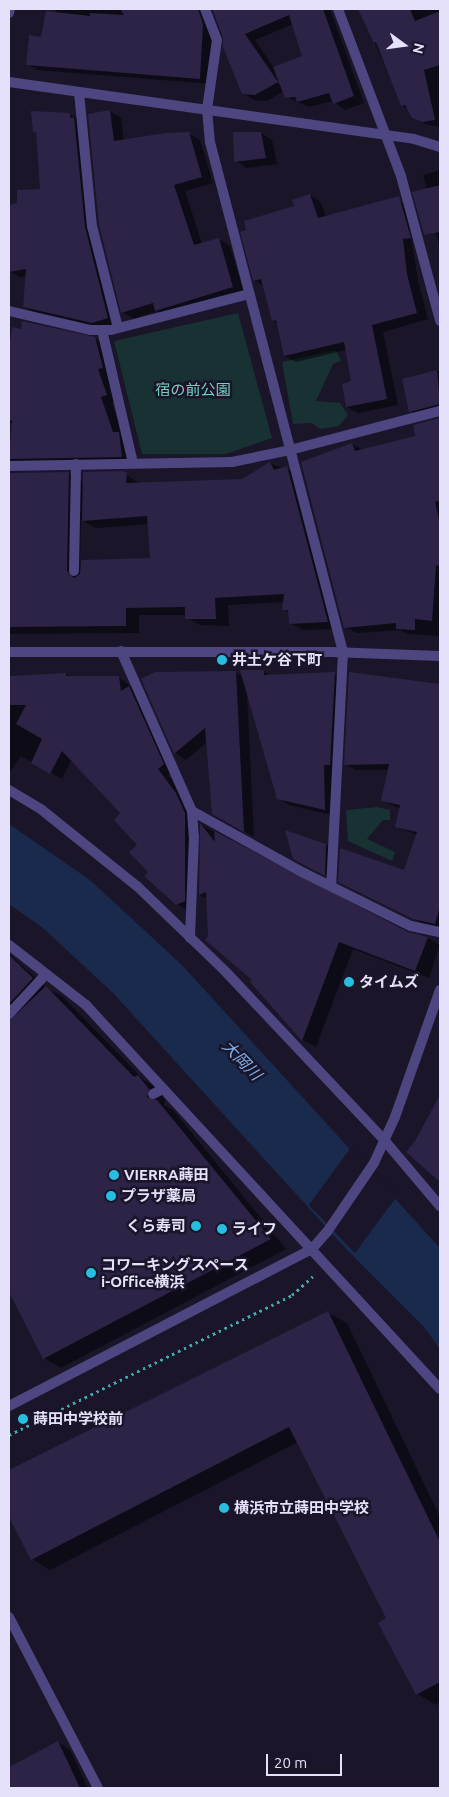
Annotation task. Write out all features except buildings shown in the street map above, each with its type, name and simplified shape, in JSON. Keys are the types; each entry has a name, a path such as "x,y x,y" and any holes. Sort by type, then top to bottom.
{"street":[{"path":"9,13 10,9"},
{"path":"204,9 217,40 207,109 210,142 343,652 331,886"},
{"path":"338,9 387,136 440,320"},
{"path":"9,82 414,139 440,147"},
{"path":"79,92 92,226 118,328"},
{"path":"9,311 90,330 102,330 118,328 249,294"},
{"path":"102,330 133,463"},
{"path":"9,466 232,462 290,450 440,412"},
{"path":"74,571 76,464"},
{"path":"121,651 192,811 194,837 190,938"},
{"path":"9,652 343,652 440,656"},
{"path":"9,790 84,842 137,886 225,971 385,1141 440,1206"},
{"path":"192,811 331,886 411,926 440,932"},
{"path":"9,945 86,1004 440,1389"},
{"path":"9,1014 46,974"},
{"path":"9,1406 312,1249 327,1232 374,1163 385,1141 438,1003 440,990"},
{"path":"153,1094 163,1089"},
{"path":"9,1617 98,1788"}],"path":[{"path":"9,1435 292,1295 317,1272"}],"green space":[{"name":"宿の前公園","path":"238,313 272,438 226,454 142,454 114,341"},
{"path":"336,350 341,361 333,364 316,401 340,403 348,415 339,426 320,429 312,423 293,424 282,362"},
{"path":"377,807 390,810 390,820 383,820 367,839 395,852 392,861 348,841 346,810"}],"water":[{"name":"大岡川","path":"9,824 90,880 182,965 440,1248 440,1349 424,1327 347,1250 113,993 43,928 9,904"}],"pier":[{"path":"352,1146 397,1196 355,1253 309,1205"}],"place":[{"name":"井土ケ谷下町","path":"222,660"},
{"name":"タイムズ","path":"349,982"},
{"name":"VIERRA蒔田","path":"114,1175"},
{"name":"プラザ薬局","path":"111,1196"},
{"name":"くら寿司","path":"196,1226"},
{"name":"ライフ","path":"222,1229"},
{"name":"コワーキングスペース i-Office横浜","path":"91,1273"},
{"name":"蒔田中学校前","path":"23,1419"},
{"name":"横浜市立蒔田中学校","path":"224,1508"}]}
